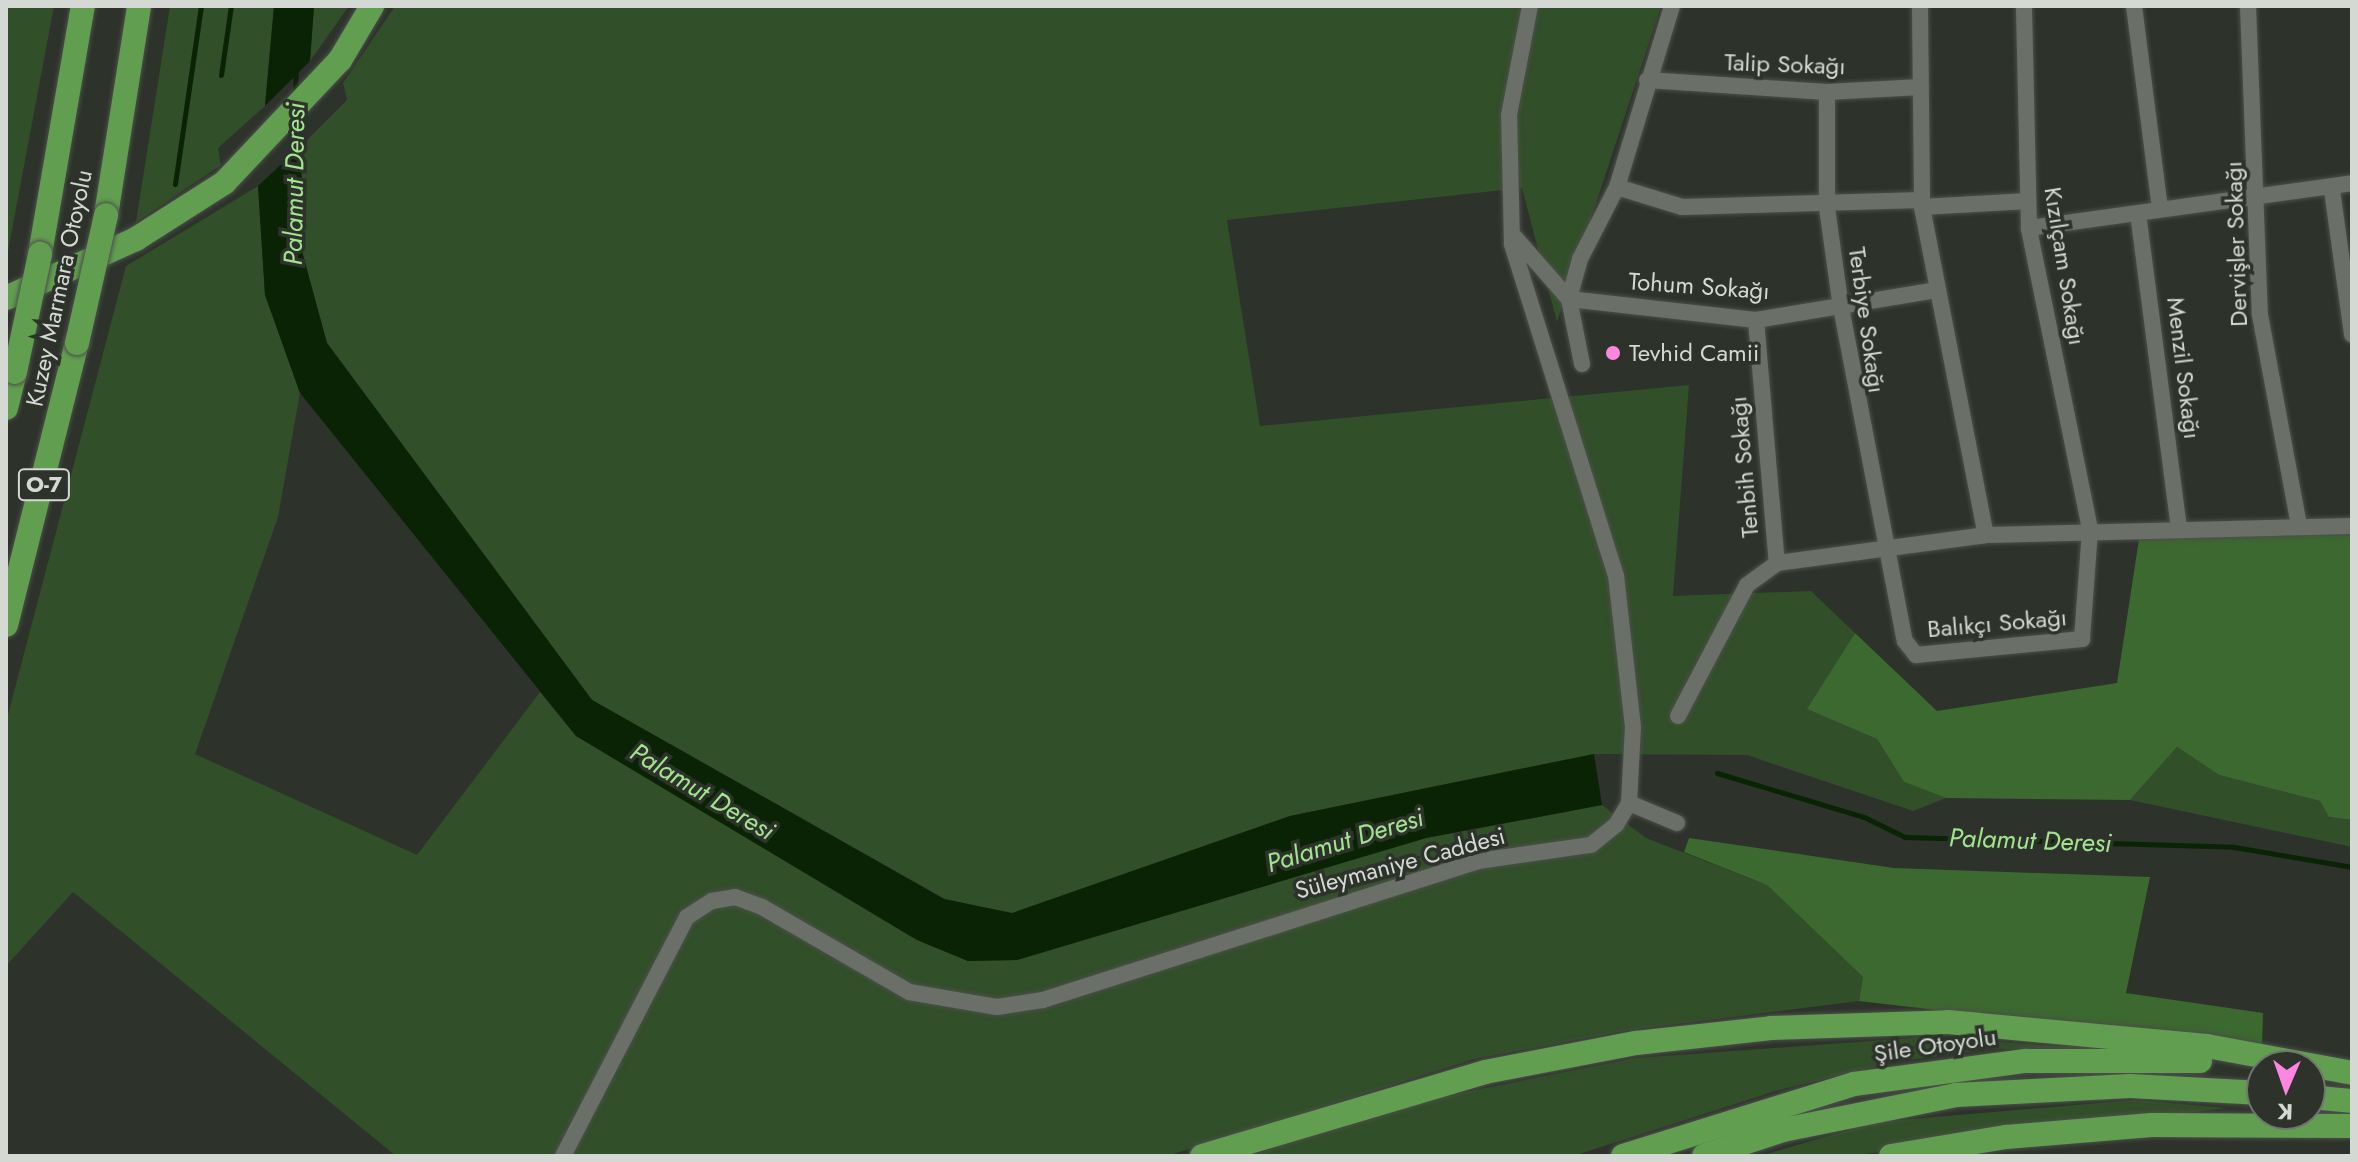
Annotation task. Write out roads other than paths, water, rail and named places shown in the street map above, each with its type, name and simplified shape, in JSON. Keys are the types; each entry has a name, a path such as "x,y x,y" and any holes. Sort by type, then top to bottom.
{"highway":[{"name":"Kuzey Marmara Otoyolu","path":"6,408 40,254 83,6"},
{"name":"Kuzey Marmara Otoyolu","path":"6,625 106,215 139,6"},
{"path":"6,298 136,239 224,183 340,60 372,6"},
{"path":"1202,1156 1485,1072 1636,1043 1771,1028 1963,1023 2207,1046 2352,1075"},
{"name":"Şile Otoyolu","path":"1623,1156 1769,1106 1938,1071 2081,1059 2246,1065"},
{"path":"2326,1073 2352,1075"},
{"path":"1704,1156 1783,1130 1956,1095 2115,1086 2246,1092"},
{"path":"2326,1099 2352,1101"},
{"path":"1891,1156 2006,1137 2152,1125 2352,1126"}],"street":[{"path":"1530,6 1509,115 1511,233 1616,576 1633,727 1629,803 1677,823"},
{"path":"1582,364 1569,299 1580,259 1617,187 1647,80 1672,6"},
{"path":"1920,6 1922,204 1986,535"},
{"name":"Kızılçam Sokağı","path":"2024,6 2029,228 2090,529"},
{"path":"2134,6 2160,208"},
{"name":"Dervişler Sokağı","path":"2248,6 2260,200 2260,315 2299,526"},
{"name":"Talip Sokağı","path":"1647,80 1827,92 1921,87"},
{"name":"Terbiye Sokağı","path":"1827,92 1827,208 1841,307 1856,408 1892,550"},
{"path":"2029,228 2160,208 2260,200 2332,190 2352,183"},
{"path":"1617,187 1682,207 1827,208 2028,201"},
{"path":"2332,190 2352,335"},
{"name":"Menzil Sokağı","path":"2138,213 2179,529"},
{"path":"1511,233 1569,299"},
{"name":"Tohum Sokağı","path":"1569,299 1756,320 1938,290"},
{"name":"Tenbih Sokağı","path":"1756,320 1777,563"},
{"path":"1678,716 1747,585 1777,563 1986,535 2090,529 2352,526"},
{"name":"Balıkçı Sokağı","path":"1892,550 1905,641 1916,655 2082,639 2090,529"},
{"name":"Süleymaniye Caddesi","path":"563,1156 687,917 722,899 762,907 909,992 997,1007 1043,1000 1478,861 1591,845 1629,803"}],"water":[{"path":"274,6 314,6 310,61 265,106"},
{"path":"301,146 303,255 327,343 592,700 944,899 1012,913 1290,816 1594,754 1602,805 1426,838 1017,960 968,961 917,940 576,736 300,393 265,295 258,186"}],"waterway":[{"path":"175,184 201,6"},
{"path":"221,75 231,6"},
{"name":"Palamut Deresi","path":"295,95 296,69"},
{"name":"Palamut Deresi","path":"292,159 294,121"},
{"name":"Palamut Deresi","path":"1717,773 1864,817 1905,837 2234,847 2352,867"}],"place":[{"name":"Tevhid Camii","path":"1613,353"}]}
